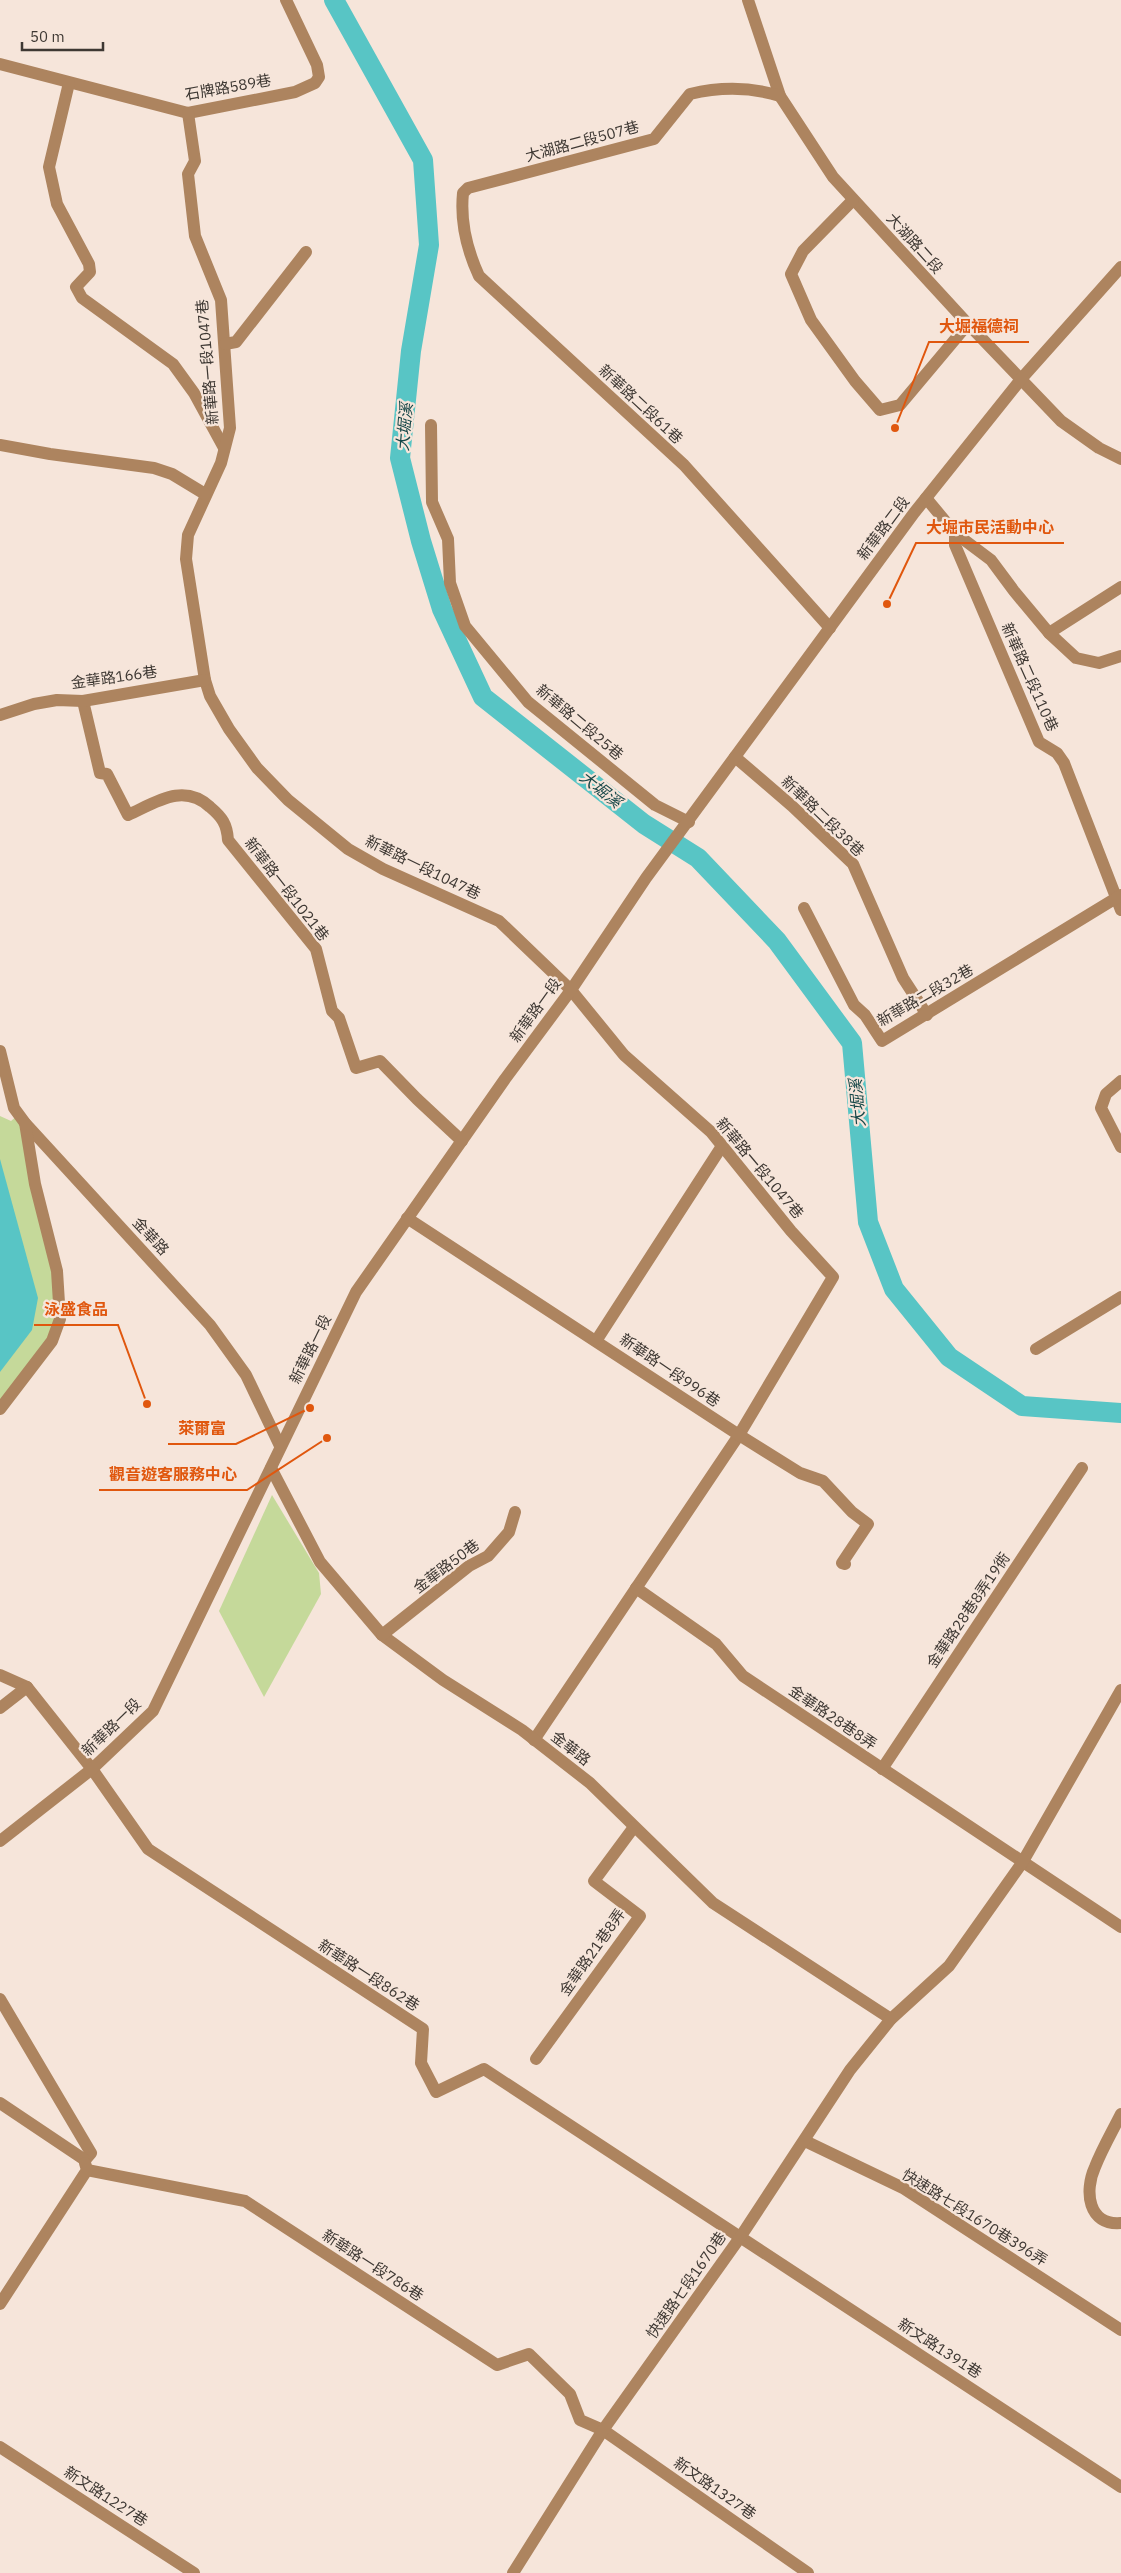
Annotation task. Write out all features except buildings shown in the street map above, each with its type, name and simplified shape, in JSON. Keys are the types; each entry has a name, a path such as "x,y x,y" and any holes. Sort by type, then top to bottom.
{"street":[{"name":"石牌路589巷","path":"0,64 188,114 295,92 315,83 319,77 318,65 286,0"},
{"name":"大湖路二段","path":"748,0 780,96 833,177 968,324 1062,421 1099,448 1121,459"},
{"path":"70,83 49,167 57,204 89,264 90,272 76,286 82,298 173,364 194,393 224,448"},
{"name":"大湖路二段507巷","path":"463,193 468,188 654,139 690,94 724,89 766,92 780,96"},
{"name":"新華路一段1047巷","path":"188,114 195,162 188,174 196,236 221,300 230,428 221,463 205,494 188,535 186,559 205,680 210,696 229,729 257,768 288,800 348,848 383,869 499,921 571,990 624,1054 711,1132 791,1231 834,1277 739,1435"},
{"name":"新華路二段61巷","path":"463,193 466,245 479,276 684,465 830,628"},
{"path":"854,200 803,251 790,274 811,320 855,381 880,410 900,405 968,324"},
{"path":"225,344 236,342 306,252"},
{"name":"新華路二段","path":"689,822 926,498 1022,378 1121,267"},
{"name":"新華路二段25巷","path":"431,425 432,502 448,538 450,583 465,626 528,702 655,805 689,822"},
{"path":"0,445 50,454 154,468 172,474 205,494"},
{"path":"926,498 955,533 991,560 1049,633 1076,658 1099,663 1121,656"},
{"name":"新華路二段110巷","path":"955,533 954,545 1039,742 1057,753 1064,763 1119,901"},
{"path":"1049,633 1121,587"},
{"name":"金華路166巷","path":"0,716 34,704 57,700 83,701 205,680"},
{"name":"新華路一段1021巷","path":"83,701 100,773 107,774 115,786 128,815 154,801 185,794 205,802 217,812 224,820 228,840 316,950 332,1011 339,1018 356,1068 380,1060 417,1099 462,1141"},
{"name":"新華路二段38巷","path":"735,758 792,806 853,864 903,978 928,1015"},
{"name":"新華路一段","path":"0,1841 92,1769 153,1711 356,1292 571,990 657,864 689,822"},
{"name":"新華路二段32巷","path":"804,908 854,1005 865,1015 882,1041 1119,901"},
{"name":"金華路","path":"0,1051 14,1108 25,1123 210,1325 246,1375 280,1446"},
{"path":"1121,1081 1106,1094 1101,1108 1121,1147"},
{"path":"0,1096 14,1108"},
{"path":"0,1409 52,1341 60,1319 61,1302 57,1271 35,1184 25,1123"},
{"path":"596,1341 722,1146"},
{"name":"新華路一段996巷","path":"407,1218 739,1435 800,1473 823,1481 852,1512 868,1524 842,1563 844,1564"},
{"path":"1036,1348 1121,1297"},
{"path":"534,1740 739,1435"},
{"name":"金華路","path":"271,1468 320,1562 382,1635 443,1680 534,1740 590,1784 713,1903 891,2019"},
{"name":"金華路28巷8弄19衖","path":"882,1769 1082,1468"},
{"name":"金華路50巷","path":"382,1635 469,1566 488,1556 509,1532 515,1512"},
{"name":"金華路28巷8弄","path":"636,1588 716,1644 743,1676 1121,1927"},
{"path":"0,1675 27,1687 92,1769"},
{"path":"0,1708 27,1687"},
{"name":"快速路七段1670巷","path":"513,2573 603,2430 741,2236 850,2070 891,2019 949,1966 1022,1863 1121,1690"},
{"name":"新華路一段862巷","path":"92,1769 148,1848 423,2029 421,2063 436,2092 484,2069 741,2236"},
{"name":"金華路21巷8弄","path":"536,2059 640,1916 594,1881 634,1827"},
{"path":"0,1999 91,2153 86,2165 0,2304"},
{"name":"新華路一段786巷","path":"0,2103 86,2165 245,2202 497,2365 529,2354 570,2394 580,2420 603,2430"},
{"path":"1121,2114 1094,2168 1090,2186 1092,2209 1096,2216 1113,2224 1121,2223"},
{"name":"快速路七段1670巷396弄","path":"805,2141 902,2188 1121,2330"},
{"name":"新文路1391巷","path":"741,2236 1121,2487"},
{"name":"新文路1327巷","path":"603,2430 808,2573"},
{"name":"新文路1227巷","path":"0,2447 194,2573"}],"green space":[{"path":"18,1115 60,1303 51,1341 0,1405 0,1116 11,1121"},
{"path":"272,1495 319,1573 321,1594 264,1697 219,1611"}],"water":[{"path":"0,1159 38,1298 32,1330 0,1372"}],"waterway":[{"name":"大堀溪","path":"334,0 423,160 429,245 411,351 400,458 421,541 442,609 483,697 644,824 698,858 777,941 852,1043 868,1222 894,1289 949,1357 1022,1406 1121,1413"}],"place":[{"name":"大堀福德祠","path":"895,428"},
{"name":"大堀市民活動中心","path":"887,604"},
{"name":"泳盛食品","path":"147,1404"},
{"name":"萊爾富","path":"310,1408"},
{"name":"觀音遊客服務中心","path":"327,1438"}]}
